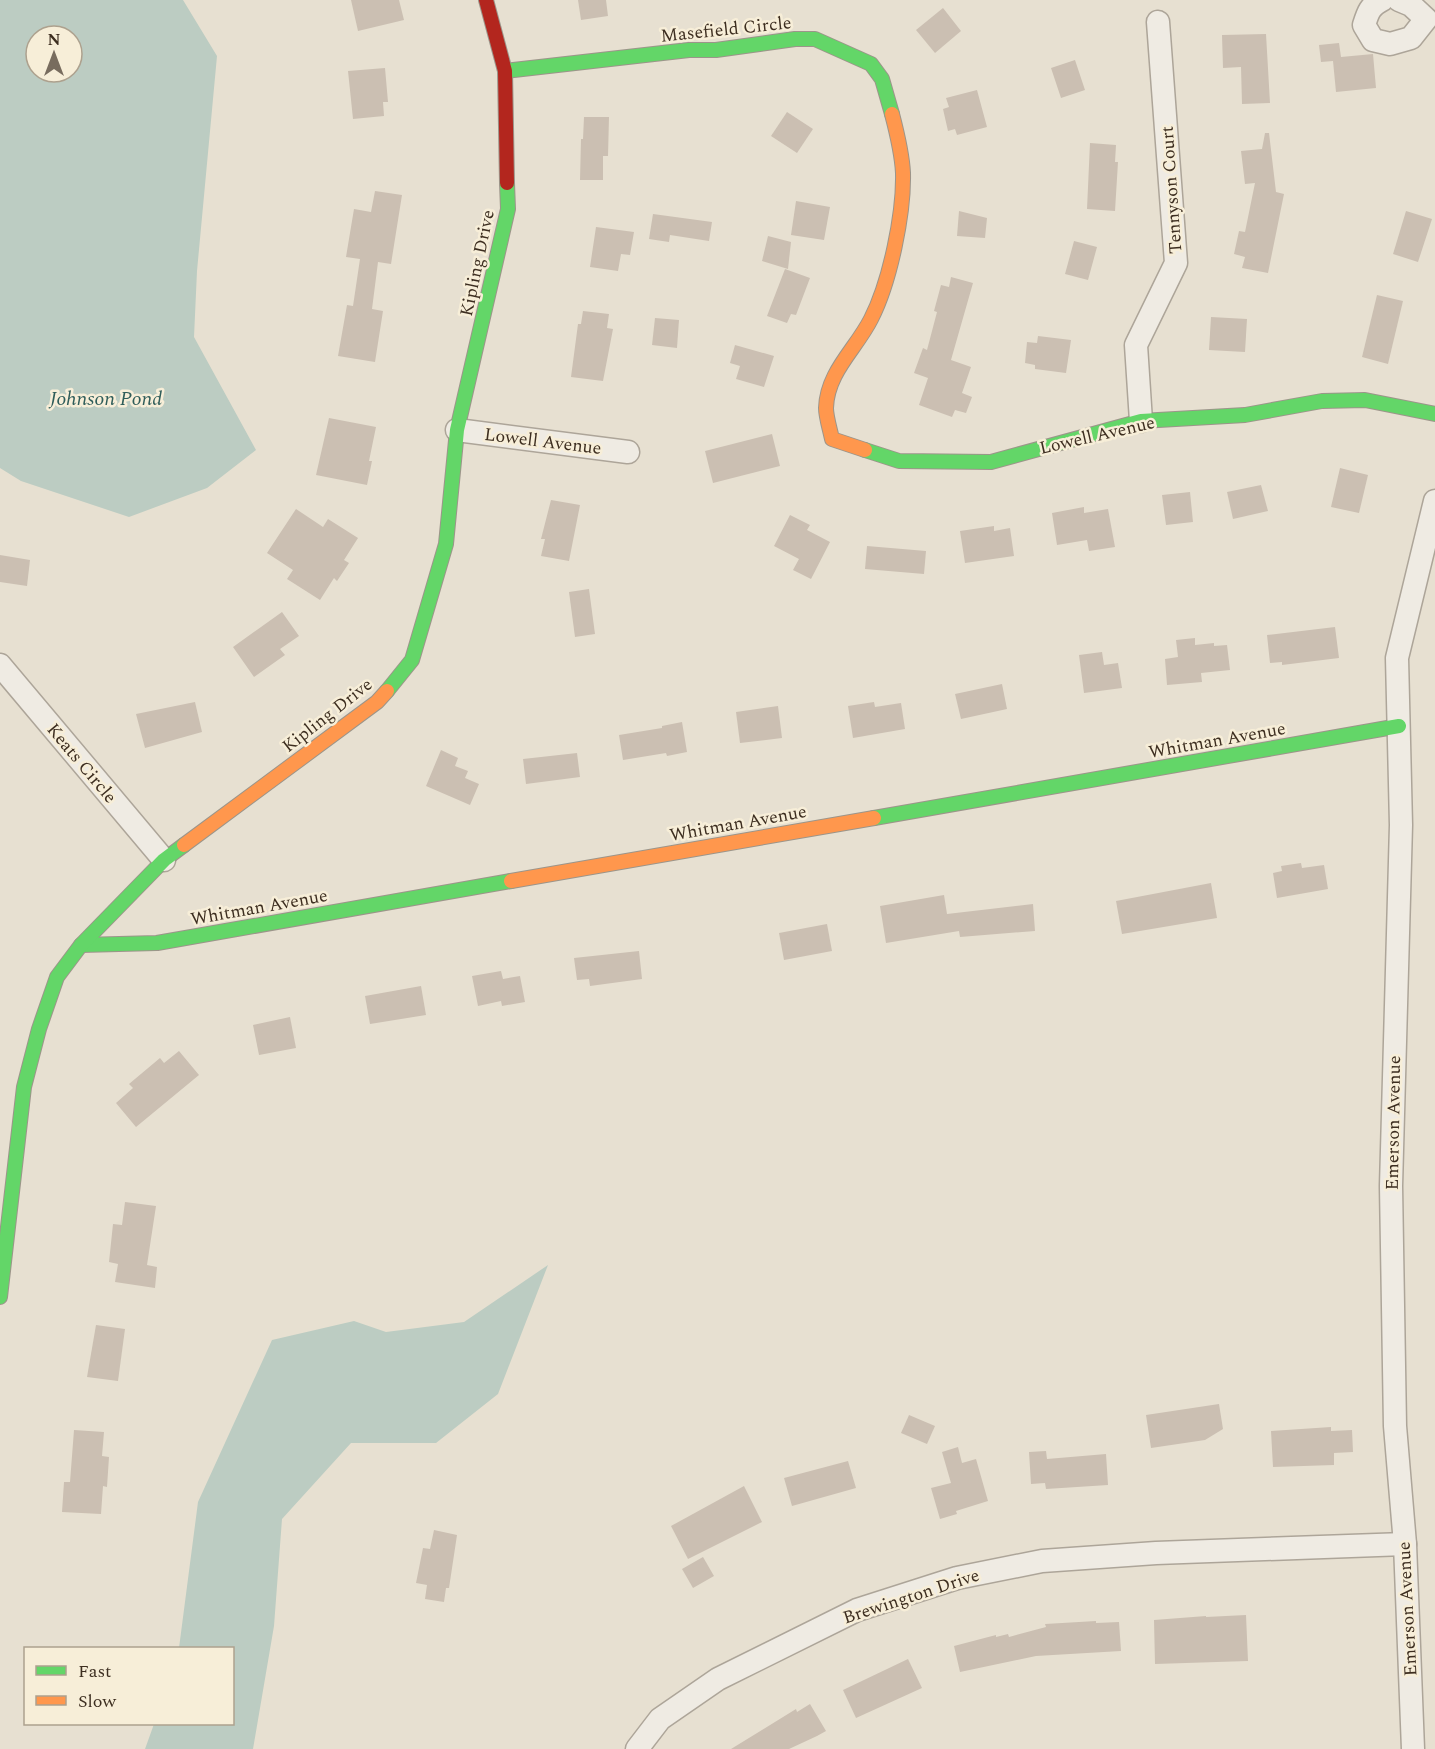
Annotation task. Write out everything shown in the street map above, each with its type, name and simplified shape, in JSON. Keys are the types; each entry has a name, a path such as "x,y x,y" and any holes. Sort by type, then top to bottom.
{"street":[{"name":"Kipling Drive","path":"0,1297 24,1087 39,1029 57,977 81,945 164,860 377,702 412,660 446,544 458,430 508,209 506,70 486,0"},
{"path":"1382,0 1373,4 1364,25 1372,40 1390,44 1411,38 1430,19 1399,0"},
{"name":"Tennyson Court","path":"1141,421 1136,345 1176,263 1158,22"},
{"name":"Masefield Circle","path":"506,70 689,50 716,50 795,39 815,39 871,64 882,79 898,138 903,172 900,217 887,275 871,319 833,376 825,408 832,439"},
{"name":"Lowell Avenue","path":"832,439 899,461 991,462 1141,421 1245,415 1322,401 1365,400 1435,414"},
{"name":"Lowell Avenue","path":"458,430 628,452"},
{"name":"Emerson Avenue","path":"1413,1749 1405,1544 1395,1426 1391,1186 1401,825 1397,658 1435,501"},
{"name":"Keats Circle","path":"0,665 164,860"},
{"name":"Whitman Avenue","path":"81,945 157,943 1399,726"},
{"name":"Brewington Drive","path":"637,1749 660,1719 718,1679 857,1610 957,1578 1042,1561 1156,1553 1405,1544"}],"water":[{"name":"Johnson Pond","path":"0,0 183,0 217,56 197,271 194,337 256,450 207,488 129,517 21,481 0,468"},
{"path":"548,1265 498,1394 436,1443 351,1443 282,1519 274,1626 253,1749 145,1749 154,1725 234,1725 234,1647 179,1647 198,1502 272,1340 354,1321 386,1332 464,1322"}],"building":[{"path":"351,0 399,0 404,20 358,31"},
{"path":"578,0 606,0 608,16 581,20"},
{"path":"943,8 961,31 935,53 916,30"},
{"path":"1266,34 1270,103 1242,104 1241,67 1223,68 1222,35"},
{"path":"1339,43 1341,57 1373,54 1376,88 1336,92 1333,61 1321,62 1319,45"},
{"path":"1075,60 1085,90 1061,98 1051,68"},
{"path":"385,68 388,102 383,102 384,116 353,119 348,71"},
{"path":"977,90 987,127 957,135 955,129 948,131 943,109 949,107 946,98"},
{"path":"787,112 813,129 797,153 771,136"},
{"path":"584,117 609,117 608,156 603,156 603,180 580,180"},
{"path":"1265,133 1269,133 1276,192 1284,194 1268,273 1242,268 1245,257 1234,254 1239,231 1245,232 1255,183 1245,184 1241,151 1262,149"},
{"path":"1090,143 1116,145 1115,162 1118,162 1115,211 1087,209"},
{"path":"375,191 402,195 391,264 378,262 372,309 383,311 375,362 338,356 347,305 353,306 360,259 346,257 354,209 371,212"},
{"path":"796,201 830,207 824,240 791,235"},
{"path":"959,211 987,218 985,238 957,236"},
{"path":"1406,211 1432,219 1418,262 1393,254"},
{"path":"653,214 712,222 709,241 670,235 669,242 649,239"},
{"path":"596,227 634,232 630,255 621,254 618,271 590,267"},
{"path":"768,236 791,242 788,269 762,261"},
{"path":"1074,241 1097,247 1088,280 1065,274"},
{"path":"785,269 810,278 796,315 791,314 787,323 767,316"},
{"path":"951,277 973,283 951,360 971,367 962,393 972,397 966,413 955,410 952,417 919,405 928,378 914,373 923,348 927,350 941,285 949,287"},
{"path":"1377,295 1403,301 1388,364 1362,357"},
{"path":"583,311 609,314 607,328 613,329 603,381 571,377 578,324 581,324"},
{"path":"1211,317 1247,319 1245,352 1209,350"},
{"path":"655,318 679,320 677,348 652,345"},
{"path":"1038,336 1071,340 1066,373 1035,369 1035,365 1025,363 1027,342 1037,343"},
{"path":"735,345 774,356 764,387 736,379 740,366 730,363"},
{"path":"329,418 376,427 367,485 316,475"},
{"path":"772,434 780,466 713,483 705,451"},
{"path":"1340,468 1368,475 1359,513 1331,507"},
{"path":"1261,485 1268,511 1233,519 1227,492"},
{"path":"1190,492 1193,522 1166,525 1162,495"},
{"path":"551,500 580,505 569,561 541,556 545,539 541,539"},
{"path":"1084,507 1084,513 1108,509 1115,547 1089,551 1087,540 1057,545 1052,513"},
{"path":"296,509 323,527 328,519 358,538 344,560 349,563 337,581 334,578 320,600 287,579 293,570 267,553"},
{"path":"790,515 810,525 807,530 830,542 811,579 793,570 799,559 774,546"},
{"path":"994,526 994,531 1010,528 1014,556 965,563 960,531"},
{"path":"867,546 926,551 924,574 865,569"},
{"path":"0,555 30,560 27,586 0,582"},
{"path":"589,589 595,634 575,637 569,592"},
{"path":"282,612 299,636 280,649 285,655 254,677 233,647"},
{"path":"1335,627 1339,658 1282,665 1282,662 1270,663 1267,635"},
{"path":"1195,638 1195,645 1214,643 1214,646 1227,645 1230,670 1201,673 1202,682 1167,685 1165,659 1178,657 1176,640"},
{"path":"1102,652 1104,665 1118,663 1122,688 1084,693 1079,655"},
{"path":"1002,684 1007,709 961,719 955,694"},
{"path":"195,702 202,732 145,748 136,714"},
{"path":"874,702 875,707 901,703 905,729 853,738 848,706"},
{"path":"778,706 782,738 740,743 736,712"},
{"path":"682,722 687,752 623,760 619,735 662,728 662,726"},
{"path":"441,750 458,758 455,766 468,771 465,778 479,784 470,805 426,786"},
{"path":"577,753 580,777 526,784 523,759"},
{"path":"1301,863 1302,868 1324,865 1328,889 1277,898 1273,873 1282,871 1281,866"},
{"path":"1211,883 1217,918 1122,934 1116,901"},
{"path":"944,895 947,914 1033,904 1035,931 960,937 959,931 886,943 880,906"},
{"path":"827,924 832,951 784,960 779,933"},
{"path":"639,951 642,979 590,986 589,979 577,980 574,958"},
{"path":"501,971 503,979 520,976 525,1002 502,1006 501,1001 478,1006 472,976"},
{"path":"421,986 426,1015 370,1024 365,996"},
{"path":"290,1017 296,1048 259,1055 253,1025"},
{"path":"179,1051 199,1075 136,1127 116,1103 133,1088 129,1084 160,1058 164,1063"},
{"path":"125,1202 156,1206 147,1265 157,1267 155,1288 115,1282 118,1264 109,1262 113,1224 122,1225"},
{"path":"96,1325 125,1329 118,1381 87,1377"},
{"path":"1219,1404 1223,1429 1205,1440 1151,1448 1146,1415"},
{"path":"909,1415 935,1426 927,1444 901,1433"},
{"path":"1331,1427 1331,1431 1352,1430 1353,1452 1334,1453 1334,1465 1273,1467 1271,1431"},
{"path":"74,1430 104,1432 102,1456 109,1457 107,1487 103,1486 101,1514 62,1512 64,1482 70,1482"},
{"path":"958,1447 962,1463 976,1459 988,1501 956,1511 957,1514 940,1519 931,1488 951,1483 942,1452"},
{"path":"1046,1451 1047,1459 1106,1454 1108,1485 1046,1489 1045,1483 1031,1484 1029,1452"},
{"path":"848,1461 856,1488 792,1506 784,1478"},
{"path":"744,1486 762,1522 688,1559 671,1526"},
{"path":"434,1530 457,1535 449,1588 446,1588 444,1602 425,1599 427,1585 416,1583 423,1548 430,1549"},
{"path":"703,1557 714,1576 693,1588 682,1569"},
{"path":"1246,1615 1248,1661 1155,1664 1154,1620"},
{"path":"1096,1621 1096,1623 1119,1622 1121,1651 1036,1656 960,1672 954,1646 996,1635 996,1637 1008,1634 1009,1637 1046,1627 1045,1624"},
{"path":"908,1659 922,1688 856,1718 843,1690"},
{"path":"810,1704 826,1731 789,1749 731,1749 796,1709 797,1712"}],"traffic: fast":[{"path":"505,71 689,50 716,50 795,39 815,39 871,64 882,79 892,114"},
{"path":"387,691 412,660 446,544 457,430 508,209 507,183"},
{"path":"865,450 899,461 991,462 1141,421 1245,415 1322,401 1365,400 1435,414"},
{"path":"874,818 1399,726"},
{"path":"0,1297 24,1087 39,1029 57,977 81,945 164,860 184,845"},
{"path":"81,945 157,943 511,881"}],"traffic: slow":[{"path":"865,450 832,439 826,408 831,383 871,319 890,267 903,190 900,151 892,114"},
{"path":"184,845 377,702 387,691"},
{"path":"511,881 874,818"}],"traffic: jam":[{"path":"486,0 505,71 507,183"}]}
